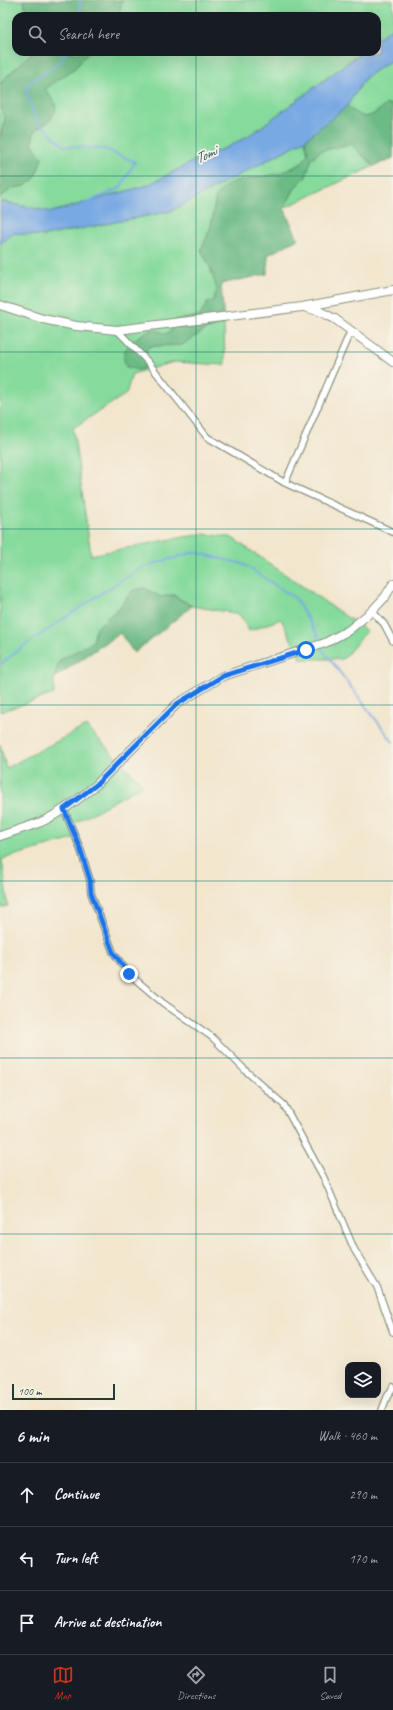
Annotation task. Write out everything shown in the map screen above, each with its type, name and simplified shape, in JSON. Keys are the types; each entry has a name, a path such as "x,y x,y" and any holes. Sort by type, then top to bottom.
{"main road":[{"path":"0,305 42,319 76,326 117,330 302,307 393,290"},
{"path":"302,307 319,311 351,330 393,362"},
{"path":"0,836 42,821 64,809 96,785 177,704 223,676 330,640 349,630 372,611 385,597 393,584"}],"street":[{"path":"117,330 148,362 207,437 285,483 393,532"},
{"path":"285,483 351,330"},
{"path":"372,611 384,624 393,640"},
{"path":"64,809 80,848 90,880 91,893 113,952 129,974 163,1003 212,1037 246,1071 284,1105 324,1178 354,1249 376,1287 393,1332"},
{"path":"382,1410 387,1397 393,1388"}],"green space":[{"path":"0,0 24,0 26,12 12,12 12,56 29,56 5,78 0,85"},
{"path":"24,0 123,0 119,12 26,12"},
{"path":"123,0 393,0 393,27 381,36 381,12 119,12"},
{"path":"29,56 85,56 74,69 45,89 56,107 50,119 34,131 32,143 42,158 35,178 25,186 13,188 0,197 0,138 5,119 0,104 0,85 5,78"},
{"path":"85,56 357,56 253,133 228,147 200,158 148,185 52,212 3,202 0,203 0,197 13,188 25,186 35,178 42,158 32,143 34,131 50,121 55,104 45,89 74,69"},
{"path":"393,59 393,105 387,104 367,117 359,115 347,106 366,77"},
{"path":"0,104 5,119 0,138"},
{"path":"387,104 393,105 393,158 374,166 351,144 320,151 311,159 306,177 296,186 284,208 298,239 268,255 267,274 221,284 224,324 207,329 182,345 151,346 146,349 144,368 138,370 126,367 124,355 126,348 137,338 151,330 157,330 166,334 171,331 176,320 200,316 207,303 213,301 217,290 210,267 201,250 211,227 216,196 224,187 235,181 279,174 301,164 308,154 305,140 347,106 359,115 367,117 376,113"},
{"path":"305,140 308,154 301,164 279,174 235,181 216,196 211,227 201,250 210,267 218,290 213,301 207,303 200,316 166,335 154,330 124,363 126,366 138,370 144,368 146,349 151,346 182,345 207,329 224,324 225,365 174,362 132,374 126,394 73,428 91,555 203,534 231,537 367,631 343,659 301,659 281,619 249,631 239,614 192,606 173,595 161,597 144,588 132,591 120,607 96,628 93,642 60,660 54,678 54,694 0,712 0,244 14,233 44,236 171,211"},
{"path":"351,144 374,166 284,208 296,186 306,177 311,159 320,151"},
{"path":"144,588 161,597 173,595 192,606 134,653 120,633 54,678 60,660 93,642 96,628 120,607 132,591"},
{"path":"86,726 143,785 73,824 77,838 2,859 8,906 0,908 0,744 6,768"}],"water":[{"path":"393,27 393,59 366,77 347,106 305,140 171,211 44,236 14,233 0,244 0,203 3,202 52,212 148,185 200,158 228,147 253,133 357,56 381,56 381,36"}],"waterway":[{"path":"80,0 80,12"},
{"path":"63,56 59,63 26,85 28,98 37,121 64,146 105,149 135,162 120,188 86,203"},
{"path":"0,665 21,648 103,592 143,567 194,552 243,564 295,598 319,638"},
{"path":"322,649 393,742"}],"route":[{"path":"129,974 113,952 91,893 90,880 80,848 64,809 96,785 177,704 223,676 306,650"}],"water label":[{"name":"Tomi","path":"206,155"}]}
